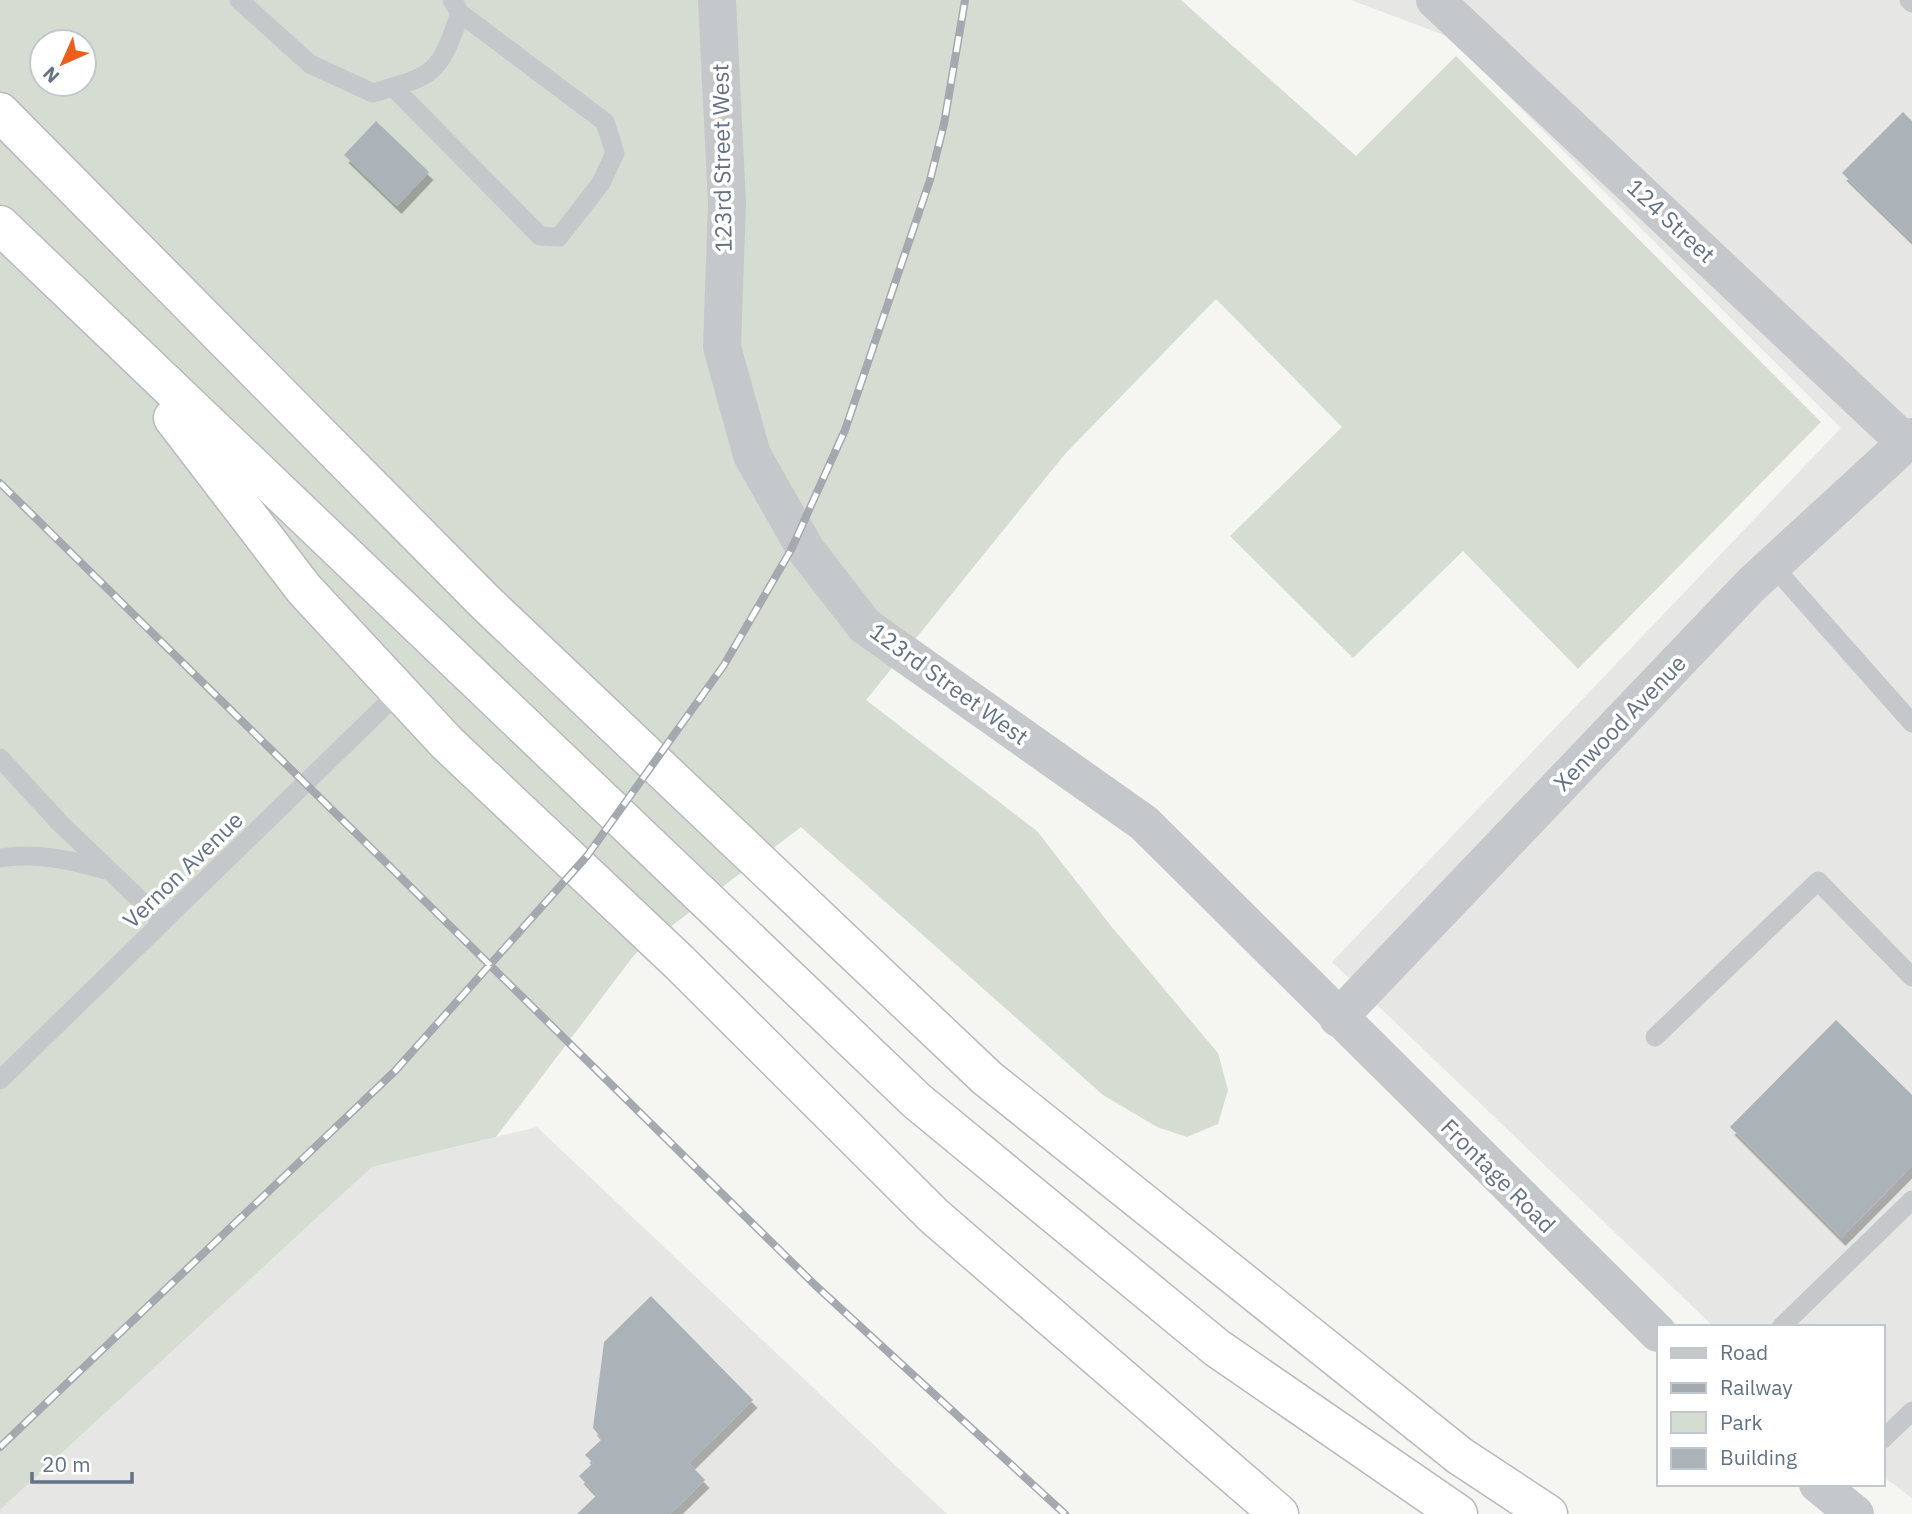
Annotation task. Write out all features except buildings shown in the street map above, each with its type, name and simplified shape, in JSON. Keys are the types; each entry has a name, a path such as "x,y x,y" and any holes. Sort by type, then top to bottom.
{"highway":[{"path":"0,112 485,602 987,1078 1460,1456 1548,1514"},
{"path":"0,225 916,1101 1217,1348 1458,1514"},
{"path":"98,318 304,589 398,693 679,962 934,1216 1279,1514"}],"street":[{"name":"123rd Street West","path":"717,0 727,203 722,347 752,455 806,550 865,626 1144,823 1338,1018"},
{"name":"124 Street","path":"1435,0 1909,440"},
{"name":"Xenwood Avenue","path":"1338,1018 1773,566 1909,440"},
{"name":"Frontage Road","path":"1338,1018 1657,1332"}],"lane":[{"path":"239,0 310,64 373,93 422,78 446,55 456,6 605,122 614,153 601,183 559,237 540,236 393,87"},
{"path":"1773,566 1912,723"},
{"name":"Vernon Avenue","path":"0,1080 398,693"},
{"path":"0,758 163,922"},
{"path":"0,858 65,858 110,871"},
{"path":"1655,1037 1818,881 1912,977"},
{"path":"1783,1325 1912,1200"},
{"path":"1884,1438 1912,1411"}],"shaded area":[{"path":"1351,0 1912,0 1912,1498 1884,1477 1884,1325 1712,1325 1332,962 1841,428 1449,37"},
{"path":"537,1127 947,1514 0,1514 0,1510 372,1167"}],"green space":[{"path":"0,0 1181,0 1356,156 1456,56 1821,422 1578,669 1463,551 1353,658 1230,536 1342,427 1216,299 1065,454 866,700 1037,831 1111,926 1218,1053 1228,1090 1218,1124 1187,1137 1157,1127 1103,1095 801,827 635,954 496,1137 372,1167 0,1510"}],"railway":[{"path":"0,1447 395,1071 587,856 724,665 791,550 845,430 930,180 944,124 965,0"},
{"path":"0,483 815,1285 1065,1514"}]}
